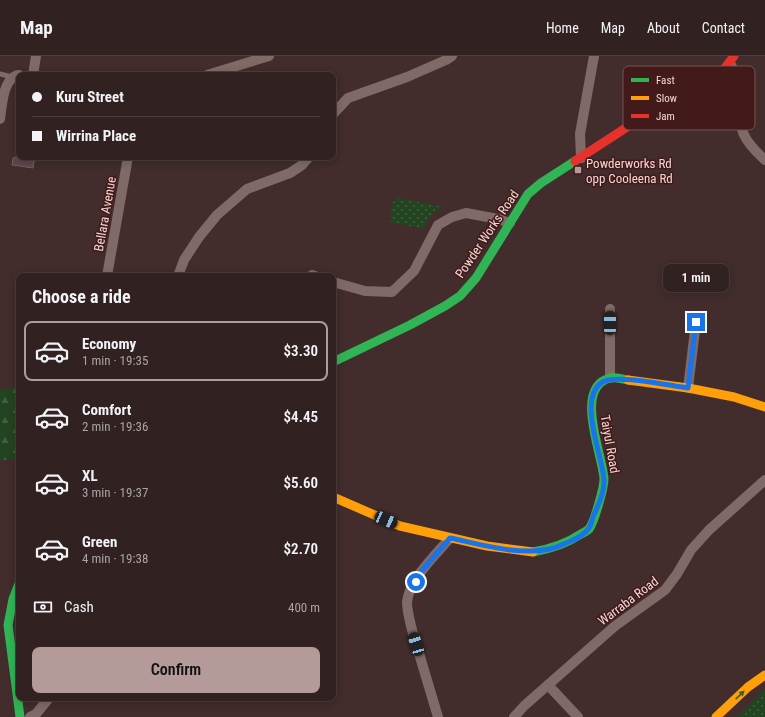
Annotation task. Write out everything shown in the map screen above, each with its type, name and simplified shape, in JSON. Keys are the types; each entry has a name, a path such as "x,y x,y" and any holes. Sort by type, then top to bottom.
{"street":[{"path":"33,72 36,56"},
{"path":"217,72 269,56"},
{"path":"336,111 348,98 407,76 446,60 452,56"},
{"path":"581,158 580,134 594,56"},
{"path":"0,119 7,84 16,76"},
{"name":"Powder Works Road","path":"336,361 410,325 460,296 476,278 528,194 541,183 623,130"},
{"path":"742,130 752,148 765,160"},
{"name":"Bellara Avenue","path":"108,273 127,160"},
{"path":"179,273 184,260 199,237 217,215 247,189 290,173 306,160"},
{"path":"336,283 365,291 392,292 414,271 438,225 445,220 452,216 466,213 498,219 510,223"},
{"path":"610,309 610,378 688,388 734,397 765,407"},
{"path":"688,388 696,322"},
{"name":"Taiyul Road","path":"336,498 400,526 487,546 532,552 550,549 573,540 589,529 600,500 604,480 591,416 591,402 600,383 610,378"},
{"name":"Warraba Road","path":"514,717 524,706 615,626 665,590 677,574 691,550 709,530 765,480"},
{"path":"438,717 412,630 407,602 411,590 420,573 450,538"},
{"path":"16,590 12,599 8,624 4,634 16,696"},
{"path":"716,717 748,687 765,675"},
{"path":"728,717 753,693 765,675"},
{"path":"548,685 578,717"},
{"path":"17,701 20,717"},
{"path":"30,717 36,714 47,701"}],"lane":[{"path":"0,74 16,76"}],"green space":[{"path":"399,198 444,207 433,213 423,229 390,222 392,203"},
{"path":"16,387 16,460 0,460 0,390"},
{"path":"765,689 765,717 736,717"}],"building":[{"path":"16,157 16,160 34,160 33,168 12,165 14,158"}],"traffic: fast":[{"path":"336,361 410,325 460,296 476,278 528,194 541,183 575,161"},
{"path":"533,552 552,548 575,538 589,529 598,505 604,479 593,423 593,394 599,384 610,378 628,380"},
{"path":"16,592 8,625 16,686"},
{"path":"18,701 20,717"}],"traffic: slow":[{"path":"628,380 688,388 734,397 765,407"},
{"path":"336,498 400,526 487,546 533,552"},
{"path":"716,717 748,687 765,675"}],"traffic: jam":[{"path":"726,66 734,56"},
{"path":"575,161 623,130"}],"place":[{"name":"Powderworks Rd opp Cooleena Rd","path":"578,170"}],"route":[{"path":"416,582 420,573 450,538 487,546 532,552 550,549 573,540 589,529 600,500 604,480 591,416 591,402 595,391 600,383 610,378 688,388 696,322"}]}
